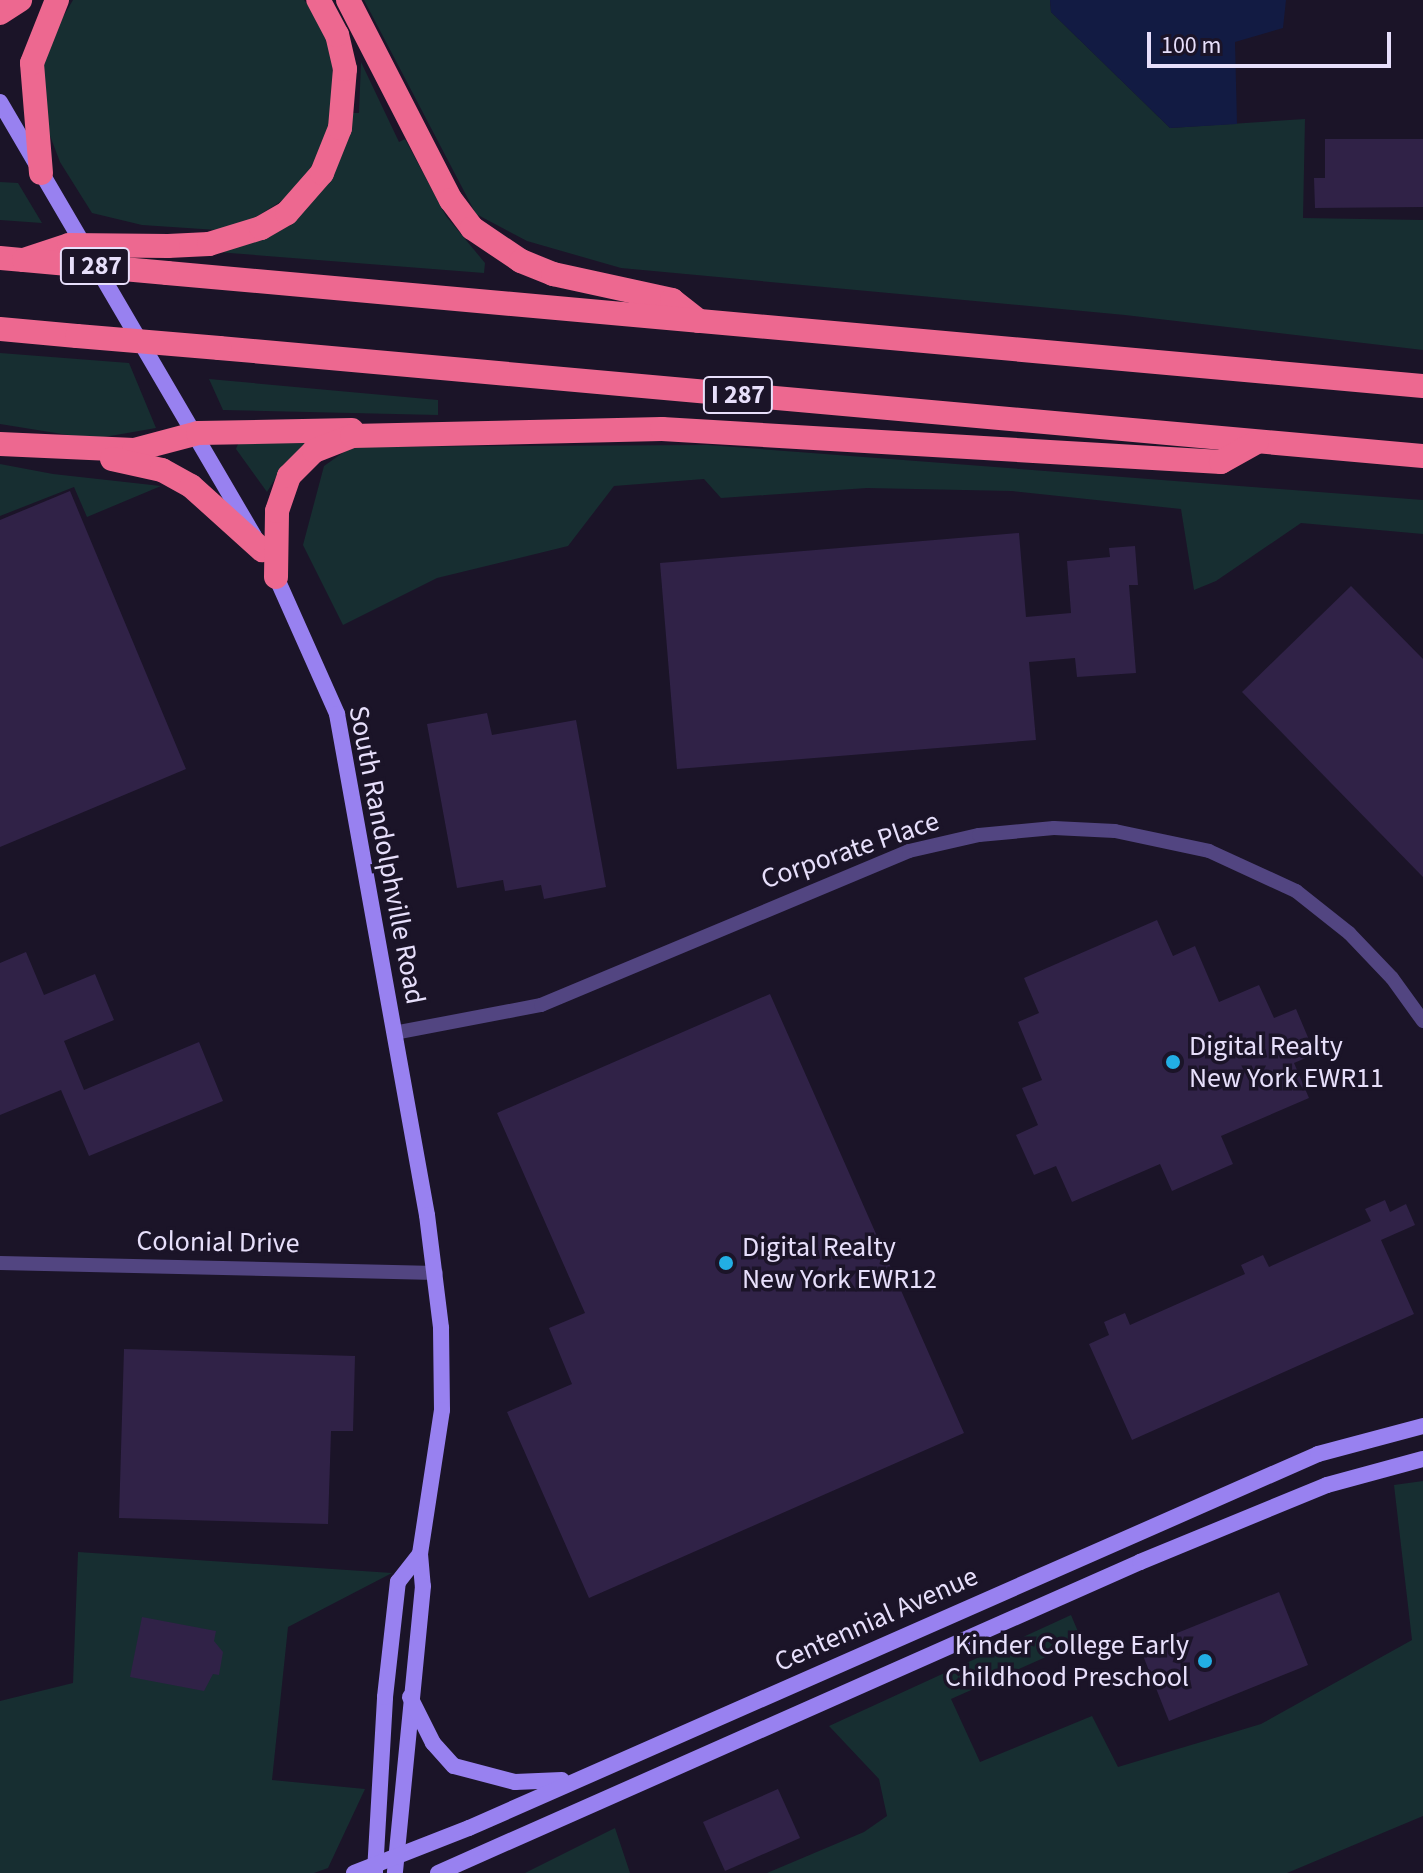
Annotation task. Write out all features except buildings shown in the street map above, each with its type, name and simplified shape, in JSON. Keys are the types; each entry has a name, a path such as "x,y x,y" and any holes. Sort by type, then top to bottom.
{"highway":[{"path":"0,13 20,0"},
{"path":"41,173 32,63 57,0"},
{"path":"12,259 69,245 209,244 261,228 287,213 322,173 340,128 345,69 337,35 318,0"},
{"path":"348,0 451,200 472,228 532,265 672,300 699,321"},
{"name":"I 287","path":"12,259 1423,386"},
{"name":"I 287","path":"0,329 1423,456"},
{"path":"0,444 82,451 134,450 198,433 326,428 387,433 716,431 1221,462 1257,442"},
{"path":"276,577 280,495 298,463 329,443 387,433"},
{"path":"82,451 162,470 191,486 262,550"}],"main road":[{"name":"South Randolphville Road","path":"0,102 198,433 276,577 337,714 436,1273 442,1410 420,1554 423,1586 409,1696 396,1866"},
{"name":"Centennial Avenue","path":"354,1873 396,1866 571,1780 1318,1454 1423,1426"},
{"name":"Centennial Avenue","path":"438,1873 1140,1562 1327,1485 1423,1459"},
{"name":"South Randolphville Road","path":"376,1869 385,1697 398,1582 420,1554"},
{"path":"409,1696 433,1743 454,1766 515,1782 571,1780"}],"street":[{"name":"Corporate Place","path":"394,1033 541,1005 909,851 979,835 1054,828 1115,831 1209,851 1296,891 1349,933 1423,1021"},
{"name":"Colonial Drive","path":"0,1263 436,1273"}],"green space":[{"path":"73,0 304,0 320,20 331,54 335,96 329,136 309,172 283,200 253,219 217,230 142,225 92,213 60,162 41,112 43,51"},
{"path":"364,0 1050,0 1051,12 1170,128 1305,119 1303,218 1423,220 1423,350 1125,315 621,268 527,241 476,214"},
{"path":"361,62 399,142 405,139 446,216 485,263 484,273 217,252 267,236 352,113 359,113"},
{"path":"0,182 18,183 42,223 0,220"},
{"path":"0,353 129,363 156,428 93,439 0,424"},
{"path":"209,379 438,400 438,415 223,410"},
{"path":"318,437 284,464 267,492 236,449 238,444"},
{"path":"708,445 1423,500 1423,534 1301,523 1216,581 1194,590 1181,509 1012,491 867,488 721,498 704,479 614,486 568,546 437,578 343,625 303,545 324,466 351,447"},
{"path":"0,464 53,474 161,486 87,517 74,487 0,516"},
{"path":"1423,1481 1423,1816 1287,1873 767,1873 864,1832 887,1816 879,1779 829,1726 1071,1615 1082,1641 951,1699 980,1762 1092,1716 1118,1767 1261,1724 1412,1640 1394,1485"},
{"path":"78,1552 392,1573 288,1627 272,1780 365,1789 328,1868 314,1873 0,1873 0,1701 73,1683"},
{"path":"615,1828 630,1873 525,1873"}],"water":[{"path":"1050,0 1286,0 1283,28 1235,42 1237,124 1170,128 1051,12"}],"place":[{"name":"Digital Realty New York EWR11","path":"1173,1062"},
{"name":"Digital Realty New York EWR12","path":"726,1263"},
{"name":"Kinder College Early Childhood Preschool","path":"1205,1661"}]}
